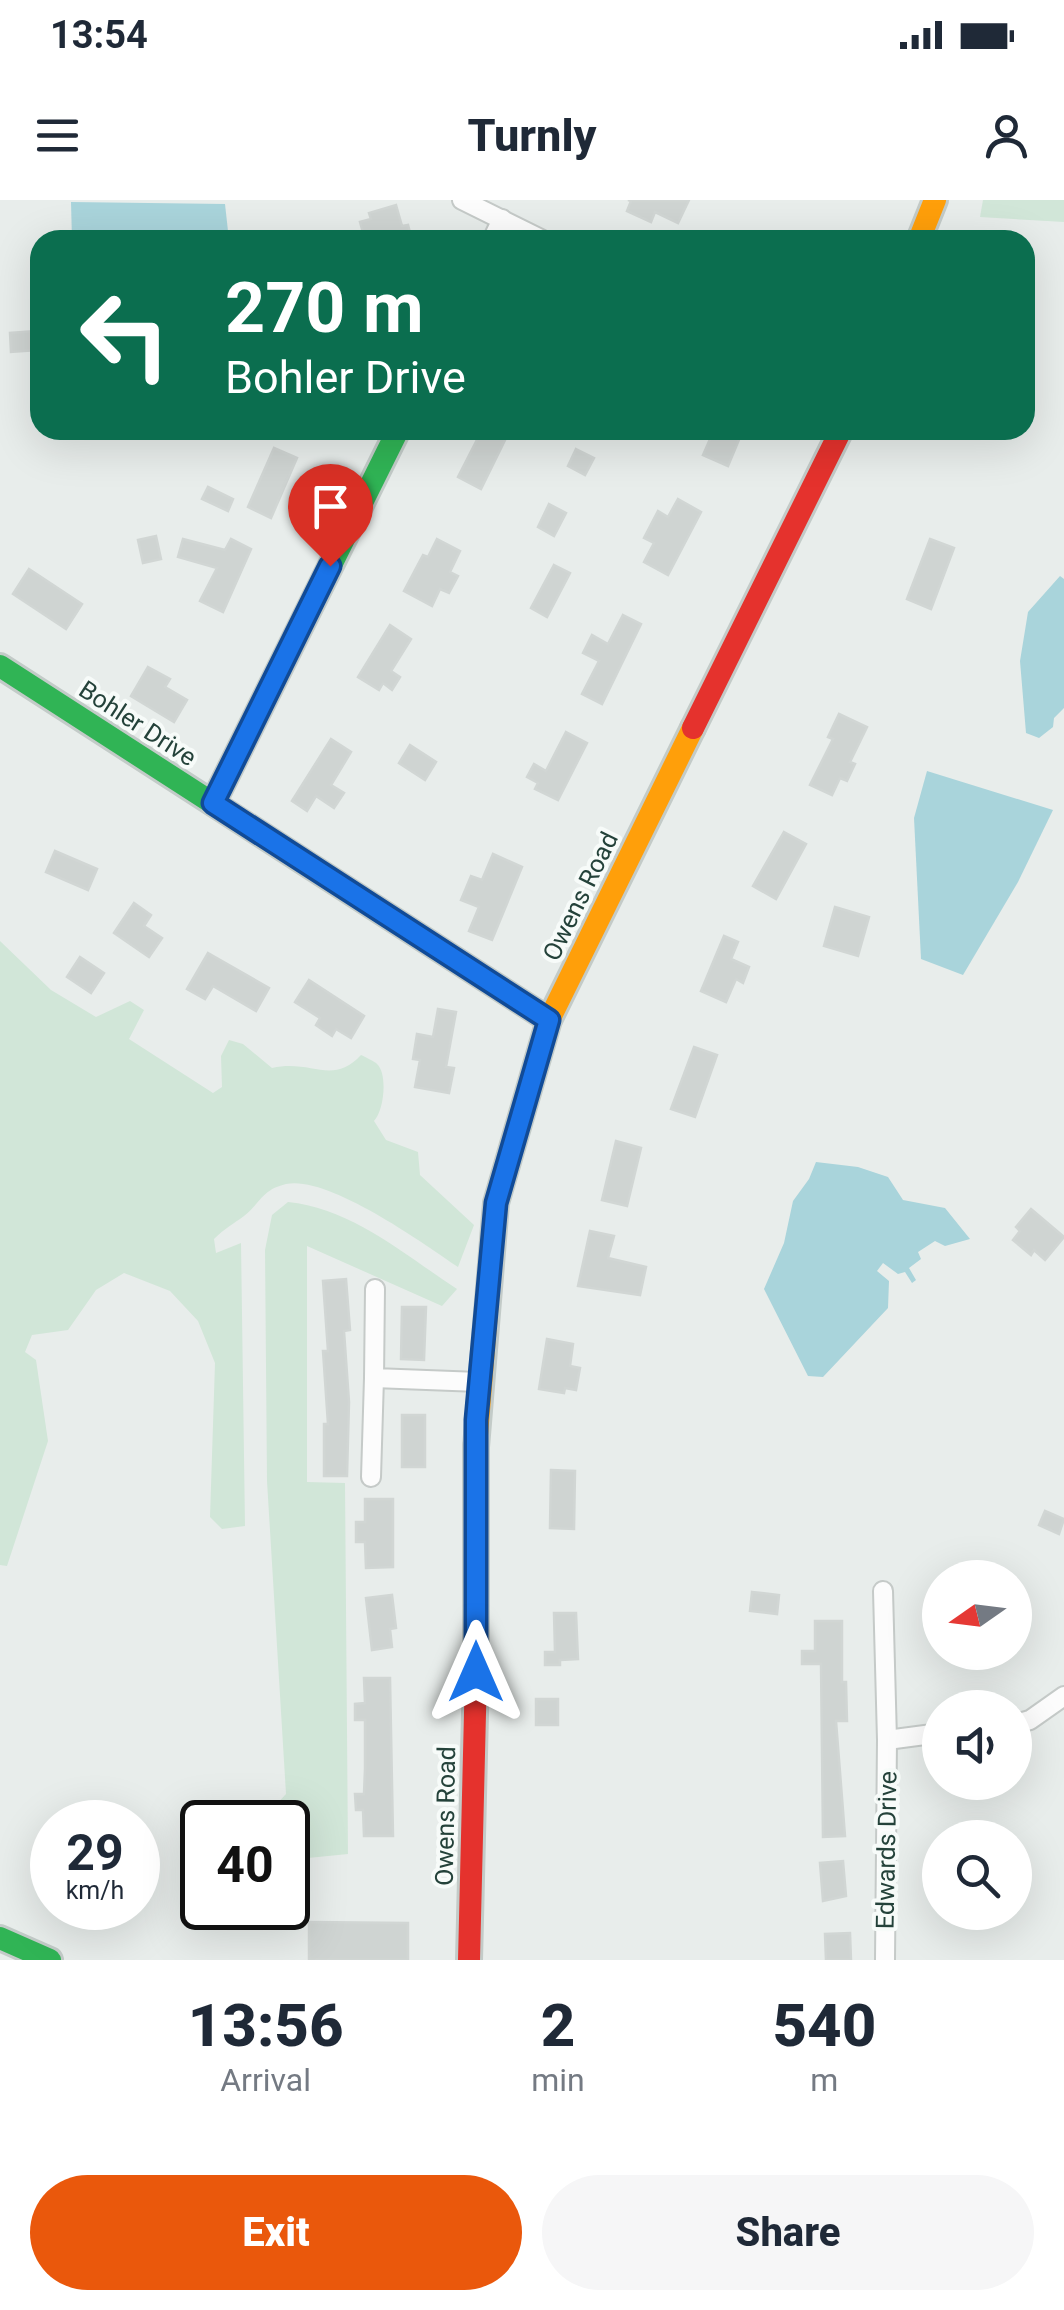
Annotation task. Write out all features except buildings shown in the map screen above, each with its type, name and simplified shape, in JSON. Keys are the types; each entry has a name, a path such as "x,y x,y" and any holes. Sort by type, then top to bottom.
{"street":[{"path":"462,200 523,230"},
{"path":"923,230 935,200"},
{"path":"497,230 502,219"},
{"path":"213,803 393,440"},
{"name":"Owens Road","path":"468,1960 476,1672 476,1420 496,1203 549,1020 836,440"},
{"name":"Bohler Drive","path":"0,666 549,1020"},
{"path":"371,1477 374,1289"},
{"path":"374,1378 479,1382"},
{"name":"Edwards Drive","path":"883,1590 887,1740 885,1960"},
{"path":"1032,1719 1064,1696"},
{"name":"Edwards Drive","path":"887,1740 922,1735"},
{"path":"0,1938 50,1960"}],"green space":[{"path":"983,200 1064,200 1064,222 980,217"},
{"path":"0,941 51,990 96,1017 130,1001 144,1010 129,1039 213,1093 222,1087 221,1056 229,1040 243,1044 272,1068 340,1069 361,1055 374,1062 384,1084 374,1121 386,1140 418,1152 420,1175 474,1225 458,1267 350,1200 304,1184 286,1184 266,1193 214,1239 216,1253 241,1243 245,1526 222,1529 210,1517 215,1363 198,1321 170,1291 124,1273 96,1290 68,1330 32,1335 25,1352 36,1360 48,1441 7,1566 0,1565"},
{"path":"288,1202 334,1213 397,1248 457,1289 442,1306 307,1246 307,1482 345,1483 348,1854 310,1858 310,1800 281,1800 286,1794 267,1481 265,1250 272,1215"}],"water":[{"path":"71,202 225,204 228,230 72,230"},
{"path":"1060,576 1064,579 1064,708 1054,718 1053,727 1039,738 1026,733 1020,661 1028,612"},
{"path":"927,771 1053,810 1018,882 963,975 921,959 914,818"},
{"path":"816,1162 858,1167 888,1177 903,1200 945,1208 970,1239 945,1246 935,1241 918,1252 921,1259 909,1268 916,1280 912,1283 905,1272 898,1274 883,1263 877,1271 889,1281 888,1308 823,1377 808,1376 764,1289 784,1243 793,1201"}],"traffic: fast":[{"path":"213,803 393,440"},
{"path":"0,666 549,1020"},
{"path":"0,1938 50,1960"}],"traffic: slow":[{"path":"923,230 935,200"},
{"path":"476,1447 496,1203 549,1020 693,728"}],"traffic: jam":[{"path":"693,728 836,440"},
{"path":"469,1960 476,1672 476,1447"}],"route":[{"path":"330,566 213,803 549,1020 496,1203 476,1420 476,1672"}]}
